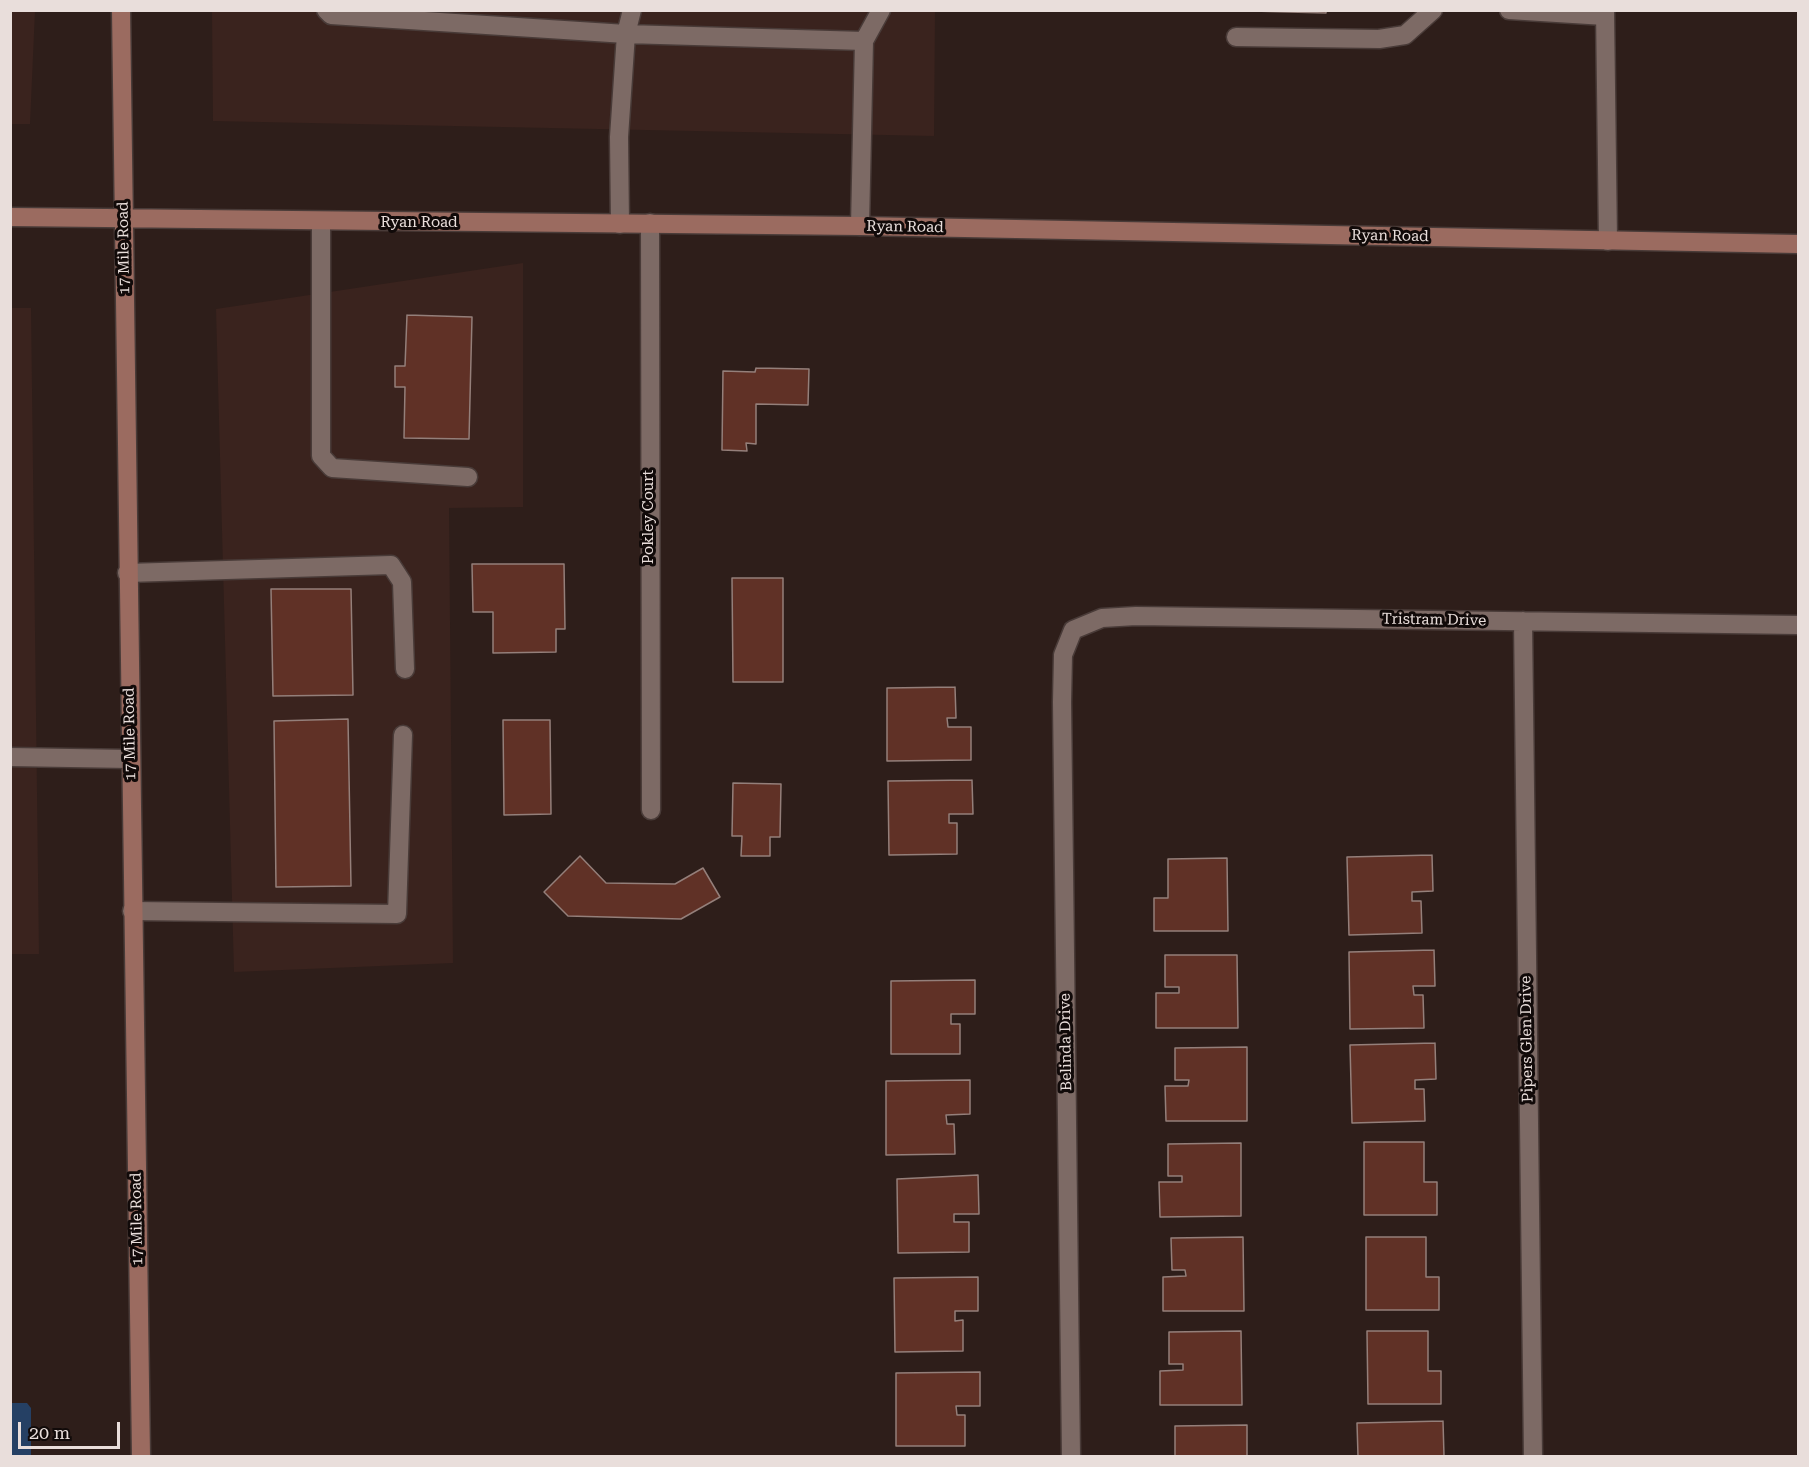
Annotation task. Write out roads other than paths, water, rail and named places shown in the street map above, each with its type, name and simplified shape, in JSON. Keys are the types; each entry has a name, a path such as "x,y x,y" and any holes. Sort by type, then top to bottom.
{"main road":[{"name":"17 Mile Road","path":"121,10 141,1456"},
{"name":"Ryan Road","path":"10,217 860,226 1798,244"}],"street":[{"path":"327,10 331,15 627,34 864,41"},
{"path":"620,224 620,137 627,34 633,10"},
{"path":"860,226 864,41 881,10"},
{"path":"1236,37 1379,39 1405,35 1433,10"},
{"path":"1509,10 1605,13 1608,241"},
{"path":"321,221 321,456 332,468 468,477"},
{"name":"Pokley Court","path":"650,224 651,810"},
{"path":"127,573 390,565 402,582 405,669"},
{"name":"Tristram Drive","path":"1072,630 1085,622 1116,616 1798,625"},
{"name":"Pipers Glen Drive","path":"1523,621 1533,1456"},
{"name":"Belinda Drive","path":"1071,1456 1062,702 1063,655 1072,630"},
{"path":"132,910 397,914 403,735"},
{"path":"10,757 130,759"}],"water":[{"path":"11,1403 27,1403 31,1408 31,1456 11,1456"}]}
